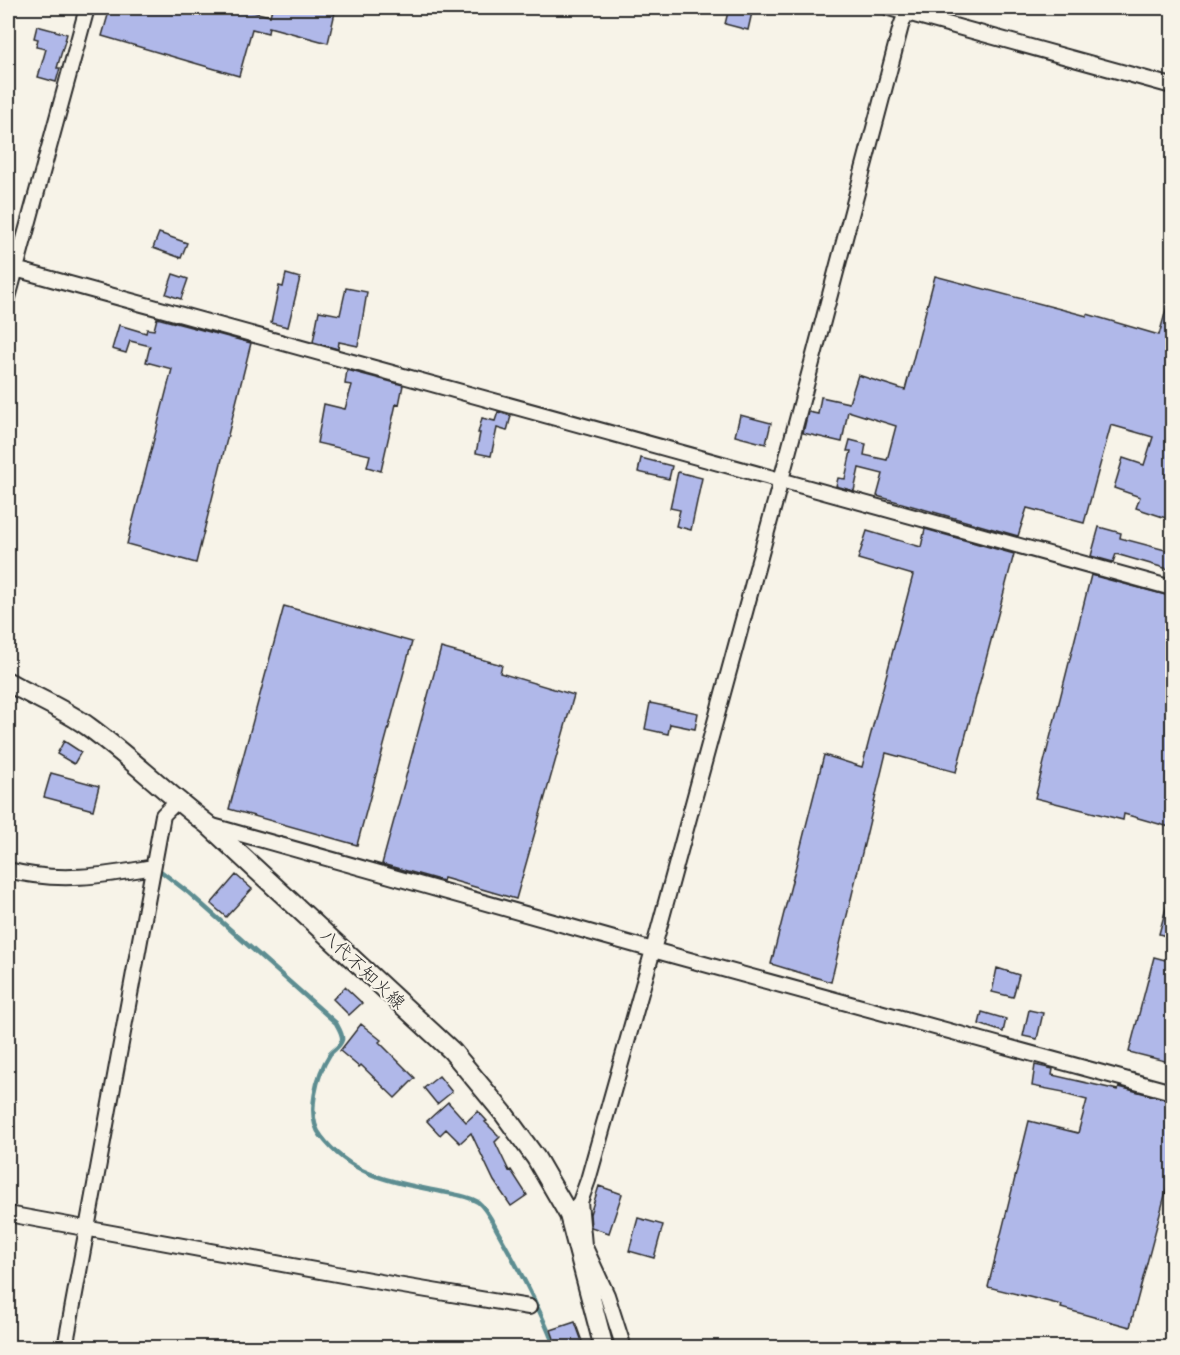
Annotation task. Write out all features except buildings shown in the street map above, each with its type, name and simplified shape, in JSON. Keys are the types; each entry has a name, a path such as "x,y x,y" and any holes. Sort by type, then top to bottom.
{"main road":[{"name":"八代不知火線","path":"8,682 87,726 128,758 207,824 452,1051 504,1114 574,1208 604,1347"}],"street":[{"path":"8,298 11,268 87,8"},
{"path":"889,8 908,10 1173,86"},
{"path":"624,1347 607,1295 584,1245 574,1208 588,1180 653,950 901,26 908,10"},
{"path":"11,268 1173,588"},
{"path":"65,1347 163,815 177,801"},
{"path":"207,824 653,950 1173,1092"},
{"path":"8,870 30,876 57,878 112,874 153,867"},
{"path":"8,1214 529,1307"}],"waterway":[{"path":"158,869 189,893 336,1023 342,1040 325,1062 317,1083 313,1107 316,1128 321,1136 333,1150 361,1170 391,1181 465,1197 478,1202 490,1216 521,1274 555,1348"}]}
